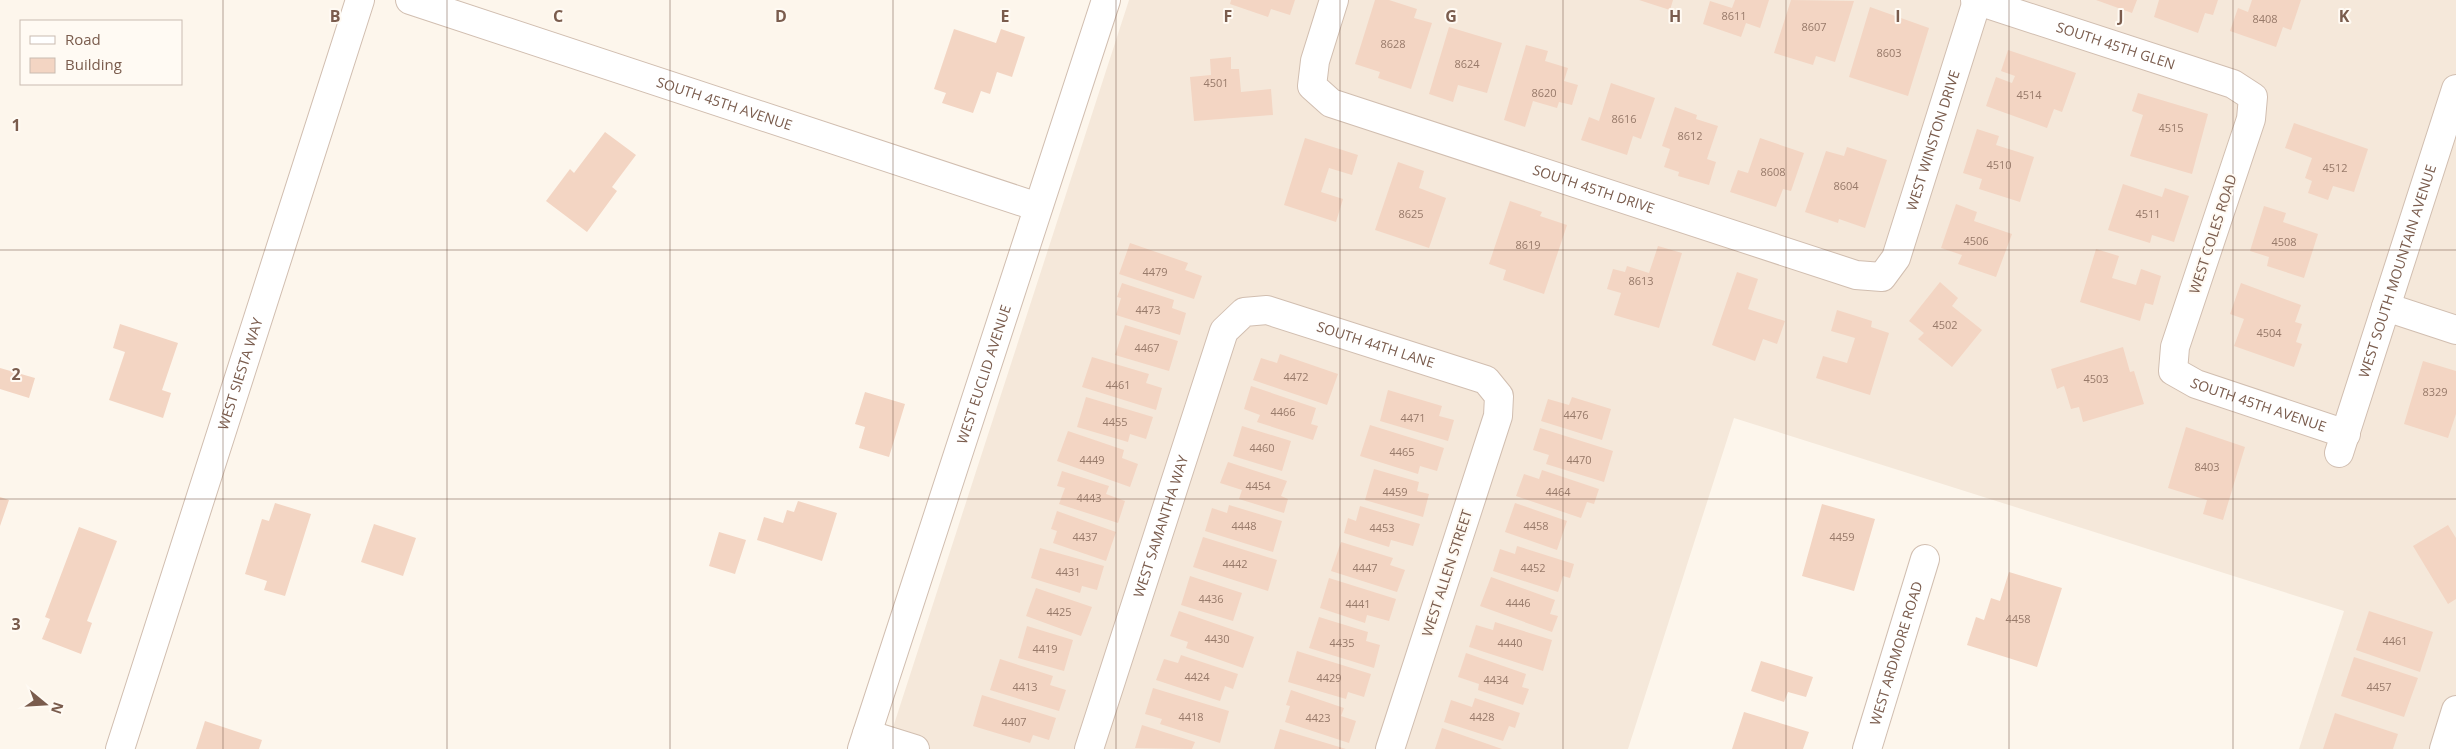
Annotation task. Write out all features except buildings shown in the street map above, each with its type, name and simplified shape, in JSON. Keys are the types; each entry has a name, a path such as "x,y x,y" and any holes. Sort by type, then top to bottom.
{"street":[{"name":"WEST SIESTA WAY","path":"120,749 360,0"},
{"name":"SOUTH 45TH AVENUE","path":"410,0 1038,207"},
{"name":"WEST EUCLID AVENUE","path":"865,742 1106,0"},
{"name":"SOUTH 45TH DRIVE","path":"1334,0 1314,60 1312,86 1331,103 1856,275 1882,277"},
{"name":"SOUTH 45TH GLEN","path":"1976,0 2233,84 2253,97"},
{"name":"WEST WINSTON DRIVE","path":"1882,277 1896,258 1976,0"},
{"name":"WEST SOUTH MOUNTAIN AVENUE","path":"2342,443 2456,89"},
{"name":"WEST COLES ROAD","path":"2173,371 2175,347 2251,118 2253,97"},
{"path":"2386,307 2456,330"},
{"name":"SOUTH 44TH LANE","path":"1244,312 1267,310 1486,380 1499,396"},
{"name":"WEST SAMANTHA WAY","path":"1089,749 1224,331 1244,312"},
{"name":"SOUTH 45TH AVENUE","path":"2173,371 2196,384 2342,443"},
{"name":"WEST ALLEN STREET","path":"1390,749 1498,416 1499,396"},
{"name":"WEST ARDMORE ROAD","path":"1867,749 1926,558"},
{"path":"2444,749 2456,710"},
{"path":"865,742 915,749"}],"shaded area":[{"path":"1129,0 2456,0 2456,749 2299,749 2344,611 1734,418 1628,749 886,749"}]}
